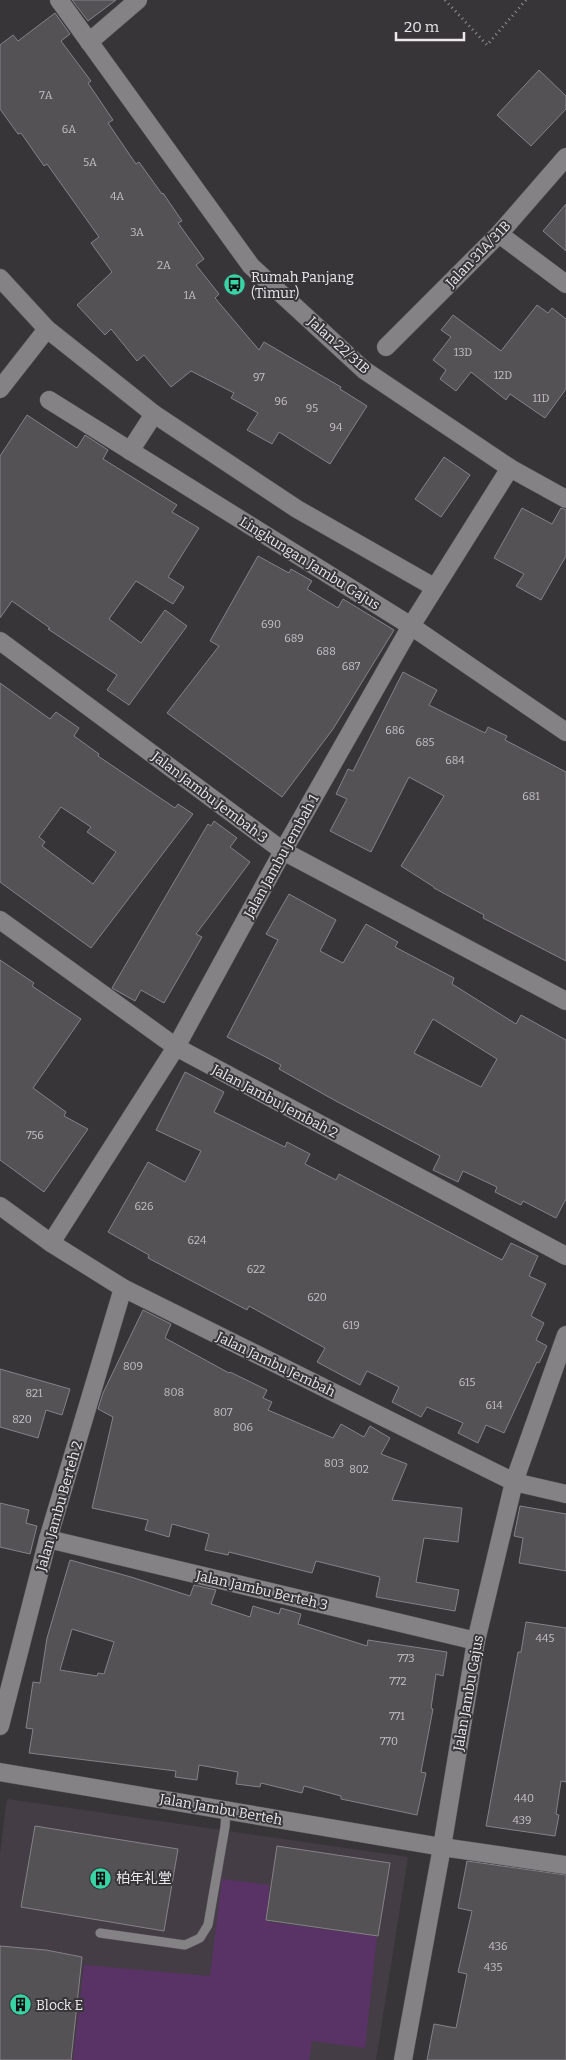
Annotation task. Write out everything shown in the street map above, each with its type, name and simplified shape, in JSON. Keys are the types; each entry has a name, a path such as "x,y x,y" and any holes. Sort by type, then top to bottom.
{"street":[{"name":"Jalan 22/31B","path":"59,0 251,266 364,370 510,468 566,499"},
{"path":"89,42 138,0"},
{"name":"Jalan 31A/31B","path":"386,348 499,234 566,157"},
{"path":"499,234 566,284"},
{"path":"0,278 47,329 154,414 297,508 434,587"},
{"path":"0,390 47,329"},
{"name":"Lingkungan Jambu Gajus","path":"49,400 411,626 566,732"},
{"path":"130,451 154,414"},
{"name":"Jalan Jambu Jembah 1","path":"51,1243 176,1047 283,850 411,626 510,468"},
{"name":"Jalan Jambu Jembah 3","path":"0,641 283,850 566,1001"},
{"name":"Jalan Jambu Jembah 2","path":"0,920 176,1047 566,1256"},
{"name":"Jalan Jambu Jembah","path":"0,1206 51,1243 123,1288 514,1482 566,1494"},
{"name":"Jalan Jambu Berteh 2","path":"0,1726 48,1539 123,1288"},
{"name":"Jalan Jambu Gajus","path":"403,2060 442,1847 476,1641 514,1482 566,1335"},
{"name":"Jalan Jambu Berteh 3","path":"48,1539 476,1641"},
{"name":"Jalan Jambu Berteh","path":"0,1772 442,1847 566,1865"}],"lane":[{"path":"100,1933 185,1945 200,1938 208,1925 225,1827 226,1810"}],"path":[{"path":"446,0 487,45 526,0"}],"shaded area":[{"path":"7,1799 408,1857 376,2060 0,2060 0,1855"},
{"path":"222,1879 269,1885 269,1922 377,1936 365,2048 312,2041 309,2060 73,2060 84,1965 210,1976"}],"building":[{"path":"72,0 116,0 88,21"},
{"path":"55,13 70,34 61,41 91,81 88,83 113,120 108,123 136,164 139,162 163,193 182,221 178,223 204,259 196,265 219,294 215,298 259,350 264,342 341,387 340,389 367,406 330,464 279,432 272,444 247,430 258,413 231,398 234,393 191,371 171,387 144,355 137,361 111,329 105,335 77,305 112,272 91,243 99,237 47,164 44,166 21,133 18,134 0,109 0,45 13,35 18,41"},
{"path":"539,70 566,96 566,109 531,146 497,115"},
{"path":"566,204 566,251 543,231"},
{"path":"537,305 548,313 552,308 566,319 566,389 545,418 510,394 506,400 471,372 456,391 440,379 446,370 433,360 451,337 441,330 453,315 501,351"},
{"path":"27,415 77,448 85,435 108,450 103,459 177,505 172,512 199,528 168,577 184,587 173,604 136,581 109,619 141,643 165,610 187,626 129,705 107,690 117,675 48,629 50,628 12,601 0,618 0,456"},
{"path":"444,457 470,475 441,517 415,499"},
{"path":"522,508 552,524 561,508 566,510 566,556 541,600 516,586 524,574 494,558"},
{"path":"258,556 289,573 291,569 312,581 307,589 338,608 343,599 394,630 333,729 282,797 167,713 219,646 210,641"},
{"path":"403,672 437,690 429,705 485,733 488,727 507,736 505,740 566,772 566,961 483,918 484,915 434,888 401,866 444,796 409,777 371,852 330,831 347,799 336,794 348,769 353,771"},
{"path":"0,683 50,719 56,712 79,728 74,736 99,754 98,756 175,808 178,804 193,814 91,948 0,882","holes":["61,807 91,827 87,832 116,852 93,884 42,846 45,842 39,837"]},
{"path":"214,821 237,838 230,847 250,862 196,934 202,937 164,1003 141,990 135,1001 112,988 208,824 211,826"},
{"path":"289,894 336,920 320,951 343,963 366,924 398,942 395,947 454,978 452,984 516,1024 521,1015 566,1040 566,1199 556,1218 523,1201 521,1205 495,1192 497,1187 463,1171 458,1182 433,1170 440,1156 334,1100 279,1069 281,1065 227,1037 278,940 266,934","holes":["433,1019 497,1059 481,1087 414,1053"]},
{"path":"0,960 34,983 32,986 81,1019 33,1088 66,1112 64,1116 88,1129 44,1192 0,1160"},
{"path":"185,1072 224,1092 214,1112 285,1147 287,1142 310,1154 305,1164 336,1180 339,1174 502,1260 511,1243 538,1256 529,1276 546,1284 531,1316 544,1323 536,1340 547,1346 539,1363 537,1362 504,1433 486,1425 478,1443 458,1433 463,1423 427,1407 421,1417 392,1402 399,1387 367,1371 360,1385 317,1362 325,1348 249,1306 247,1310 148,1258 149,1255 108,1232 148,1162 185,1182 201,1151 156,1130"},
{"path":"143,1310 171,1324 165,1338 229,1373 267,1390 263,1398 272,1402 268,1410 333,1438 341,1424 364,1437 370,1426 390,1438 381,1454 407,1464 392,1500 462,1508 458,1542 424,1538 416,1582 459,1590 455,1611 376,1597 380,1577 316,1561 312,1573 229,1552 228,1555 205,1550 209,1534 172,1524 169,1537 145,1530 148,1520 92,1508 113,1417 98,1409 103,1393"},
{"path":"0,1369 70,1389 62,1415 46,1410 38,1438 0,1427"},
{"path":"0,1503 29,1510 26,1523 37,1526 30,1554 0,1547"},
{"path":"520,1506 566,1514 566,1571 519,1563 523,1538 514,1536"},
{"path":"70,1560 190,1596 194,1585 216,1590 211,1604 250,1617 253,1606 279,1614 281,1608 301,1614 298,1624 367,1646 368,1640 447,1652 443,1676 436,1674 431,1708 433,1709 421,1772 426,1773 417,1815 341,1799 341,1796 304,1786 302,1793 261,1783 260,1787 236,1784 238,1772 199,1765 197,1780 175,1777 176,1771 29,1753 33,1729 26,1728 33,1682 40,1683 47,1638","holes":["72,1629 114,1642 104,1674 98,1673 97,1676 60,1670"]},
{"path":"526,1622 566,1628 566,1782 561,1781 556,1814 559,1815 555,1836 486,1826 518,1652 521,1652"},
{"name":"柏年礼堂","path":"35,1826 178,1849 164,1931 21,1907"},
{"path":"277,1846 390,1863 378,1936 266,1920"},
{"path":"467,1861 566,1875 566,2060 427,2060 434,2024 456,2028 467,1974 458,1972 472,1911 458,1908"},
{"path":"0,1946 46,1950 82,1957 71,2060 0,2060"}],"place":[{"name":"Rumah Panjang (Timur)","path":"235,285"},
{"name":"柏年礼堂","path":"100,1878"},
{"name":"Block E","path":"20,2005"}]}
